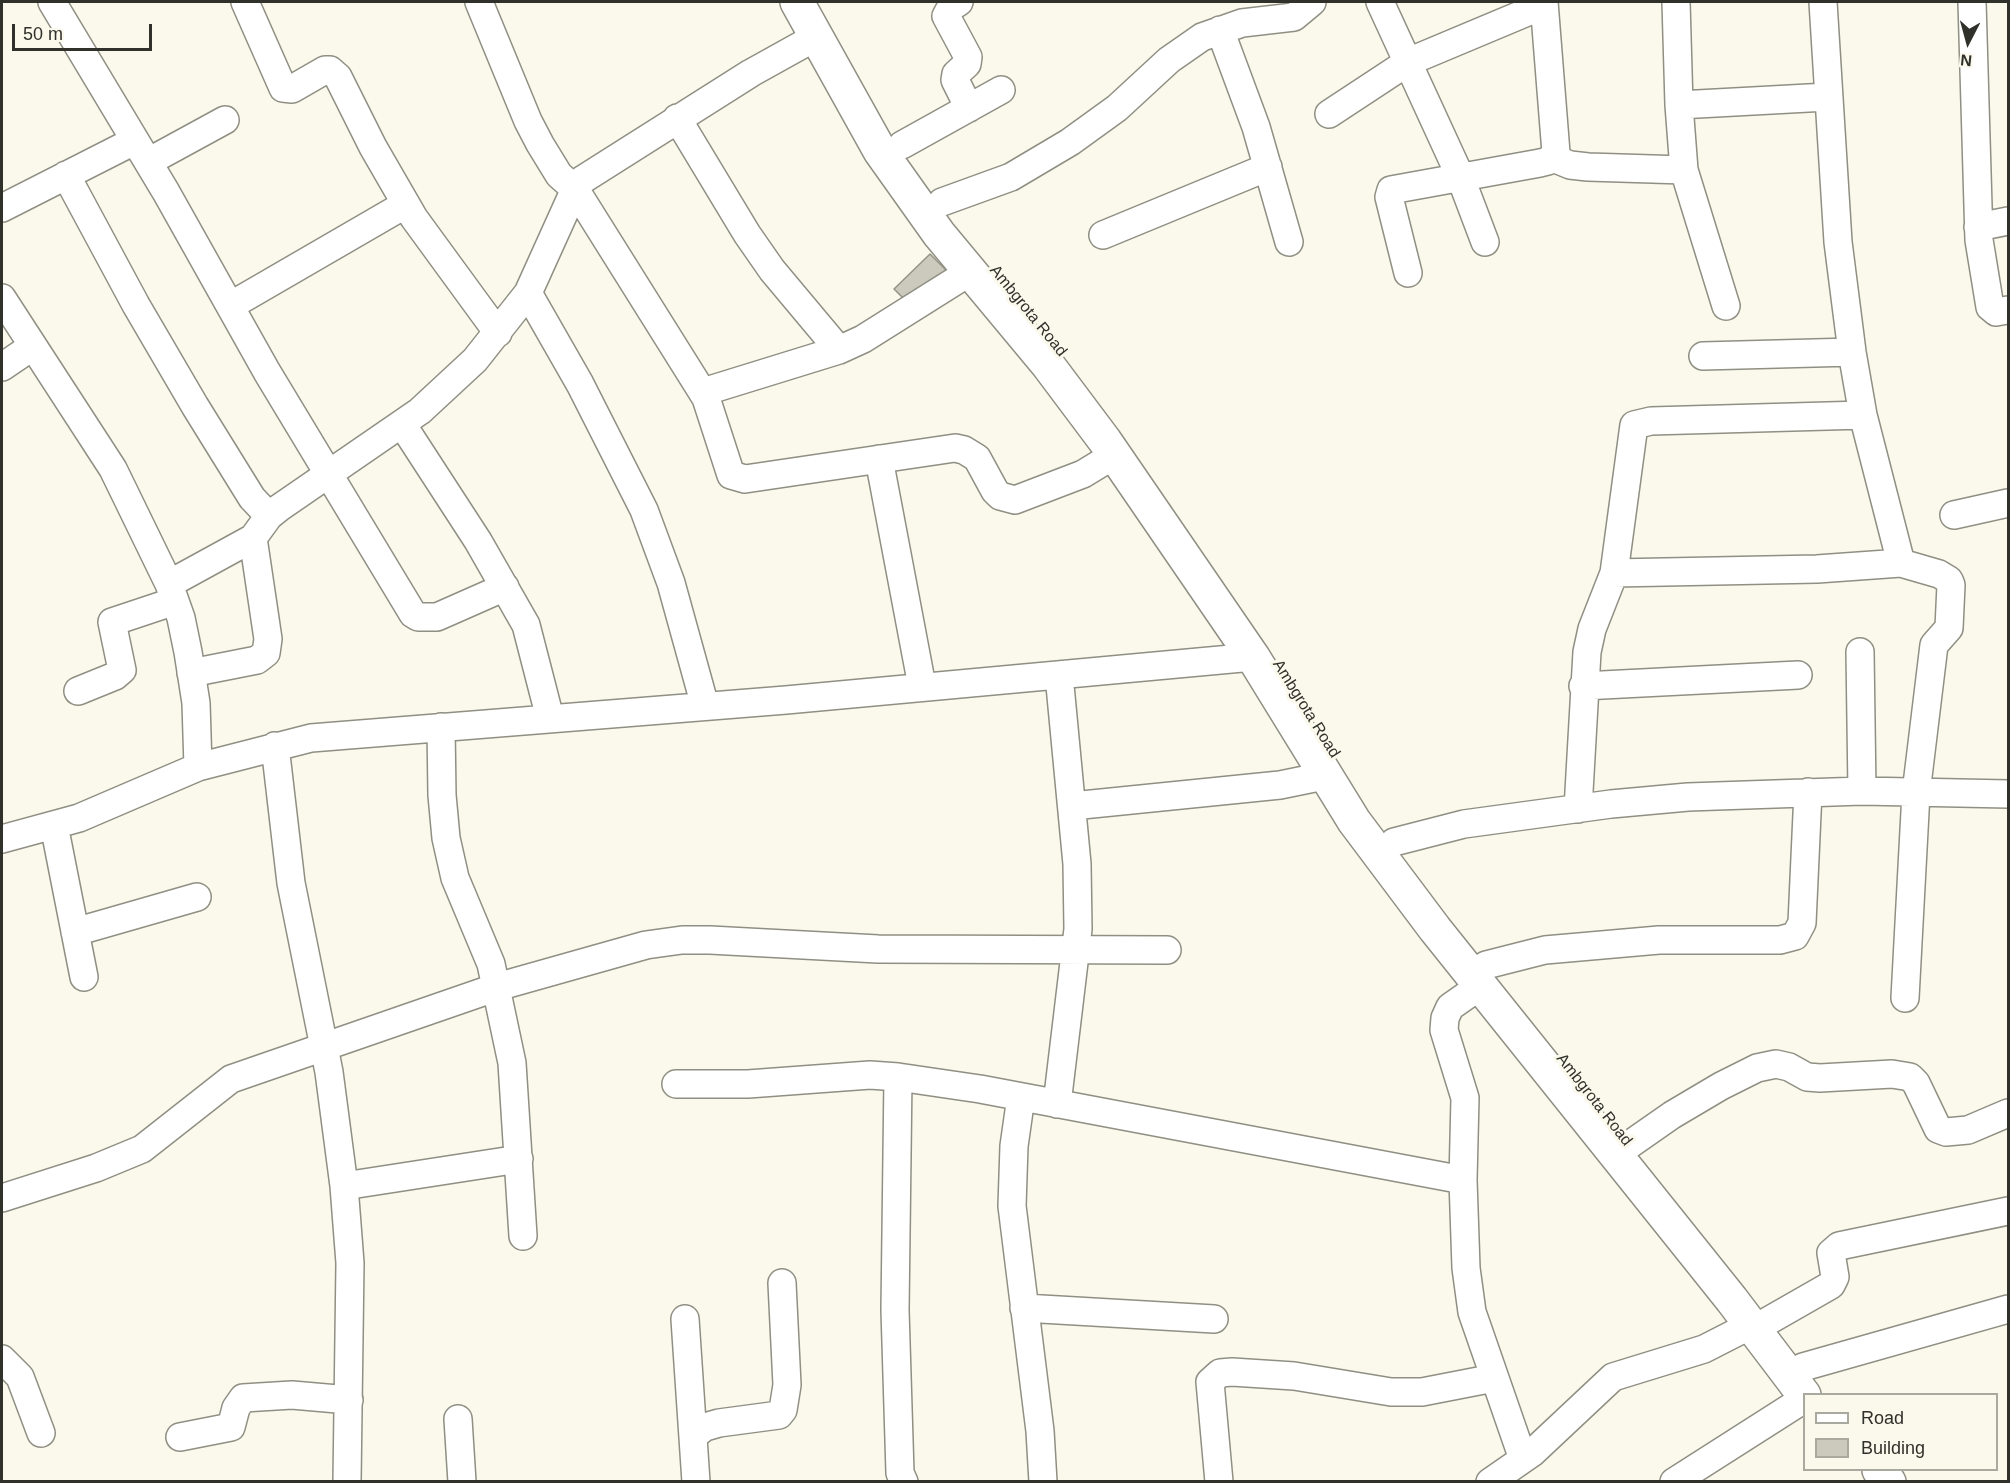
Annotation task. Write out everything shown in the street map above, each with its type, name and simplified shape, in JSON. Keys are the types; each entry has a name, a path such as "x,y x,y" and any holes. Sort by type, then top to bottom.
{"main road":[{"path":"797,2 880,151 943,239 1048,365 1106,441 1243,658 1388,868 1483,975 1760,1323"},
{"name":"Ambgrota Road","path":"821,2 902,145 942,202 1075,370 1139,457 1483,975 1629,1145 1760,1323 1804,1387 1819,1393"}],"street":[{"path":"52,2 408,607 418,617 437,617 505,587"},
{"path":"245,2 277,78 284,88 292,89 325,70 330,70 338,77 373,147 406,204 498,333"},
{"path":"479,2 528,121 559,175 575,189 703,392 731,475 736,478 955,448 964,450 982,464 1000,496 1016,500 1074,478 1106,460"},
{"path":"780,2 870,154 960,278 1061,399 1243,658"},
{"path":"959,2 951,7 946,16 968,57 967,64 956,74 955,81 969,108"},
{"path":"942,202 996,183 1033,165 1117,108 1182,49 1220,30 1258,20 1280,20 1294,17 1312,2"},
{"path":"1380,2 1460,176 1485,242"},
{"path":"1676,2 1679,105 1684,170 1726,306"},
{"path":"1823,2 1827,97 1838,242 1852,352 1863,415 1901,563"},
{"path":"1972,2 1978,227 1990,307 1996,312 2008,310"},
{"path":"1329,114 1408,63 1544,3 1557,147 1552,158 1540,163 1460,176 1390,191 1408,273"},
{"path":"1220,30 1256,127 1289,242"},
{"path":"78,691 115,676 122,670 112,622 172,593 253,538 269,516 295,495 329,476 402,424 476,360 528,293 575,189 594,170 677,118 805,44"},
{"path":"902,145 1001,90"},
{"path":"1679,105 1827,97"},
{"path":"677,118 747,234 772,270 839,350"},
{"path":"2,208 66,175 141,151 225,120"},
{"path":"1552,158 1570,165 1588,167 1684,170"},
{"path":"1103,235 1268,167"},
{"path":"66,175 136,305 195,406 252,498 269,516"},
{"path":"230,306 406,204"},
{"path":"1978,227 2008,221"},
{"path":"703,392 839,350 863,339 960,278"},
{"path":"528,293 580,384 644,510 671,583 705,706"},
{"path":"2,298 113,469 172,593 181,618 191,673 198,767"},
{"path":"2,367 33,346"},
{"path":"1703,356 1852,352"},
{"path":"1578,809 1583,686 1592,629 1614,573 1632,431 1637,423 1863,415"},
{"path":"402,424 526,624 550,718"},
{"path":"879,459 922,686"},
{"path":"1954,515 2008,503"},
{"path":"191,673 257,660 266,653 268,639 253,538"},
{"path":"1614,573 1793,570 1901,563 1944,576 1951,585 1949,628 1934,645 1916,794 1905,998"},
{"path":"1860,652 1862,791"},
{"path":"2,839 79,818 198,767 311,738 705,706 1243,658"},
{"path":"1057,1104 1078,950 1077,864 1059,675"},
{"path":"1583,686 1798,675"},
{"path":"441,727 442,795 446,838 455,878 491,964 512,1063 523,1236"},
{"path":"275,746 291,884 324,1047 344,1186 350,1263 347,1482"},
{"path":"1072,806 1280,785 1324,776"},
{"path":"1394,842 1464,824 1688,797 1862,791 1916,794 2008,794"},
{"path":"1523,1459 1472,1312 1468,1290 1463,1180 1465,1098 1444,1023 1450,1007 1483,975 1533,952 1628,942 1780,940 1795,936 1802,923 1808,792"},
{"path":"54,825 84,977"},
{"path":"75,932 197,897"},
{"path":"2,1198 96,1168 142,1149 231,1079 497,987 646,945 682,940 878,949 1167,950"},
{"path":"1629,1145 1720,1086 1757,1068 1776,1064 1789,1067 1807,1077 1892,1074 1910,1077 1916,1083 1938,1129 1946,1132 1968,1130 2008,1113"},
{"path":"676,1084 748,1084 870,1075 898,1077 1022,1097 1463,1180"},
{"path":"898,1077 895,1310 900,1473 904,1482"},
{"path":"1022,1097 1011,1179 1024,1308 1039,1421 1042,1482"},
{"path":"344,1186 519,1159"},
{"path":"1490,1482 1562,1427 1613,1377 1704,1349 1831,1286 1835,1277 1830,1256 1833,1248 2008,1211"},
{"path":"693,1436 705,1427 718,1423 779,1415 783,1410 787,1386 782,1283"},
{"path":"1024,1308 1214,1319"},
{"path":"1674,1482 1804,1387 2008,1309"},
{"path":"685,1319 696,1482"},
{"path":"2,1359 21,1377 41,1433"},
{"path":"1219,1482 1210,1382 1220,1373 1294,1376 1391,1392 1422,1392 1494,1378"},
{"path":"180,1437 231,1427 236,1408 243,1398 292,1395 349,1400"},
{"path":"458,1419 462,1482"}],"building":[{"path":"930,254 946,270 910,305 894,289"}]}
